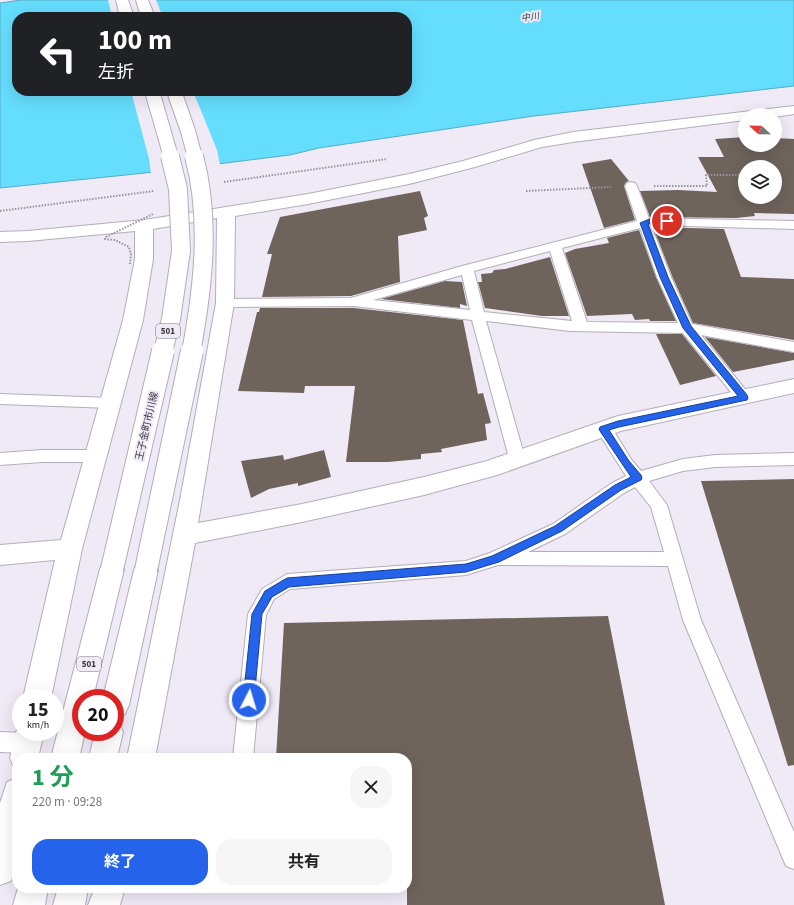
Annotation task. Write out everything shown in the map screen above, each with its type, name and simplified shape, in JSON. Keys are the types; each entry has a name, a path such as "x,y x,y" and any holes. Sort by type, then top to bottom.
{"street":[{"path":"122,0 126,12"},
{"path":"142,0 146,12"},
{"name":"王子金町市川線","path":"67,753 171,319 180,251 178,189 165,133 154,96"},
{"name":"501","path":"119,689 183,398 198,317 204,248 201,181 188,131 176,96"},
{"path":"782,111 794,110"},
{"path":"0,237 44,235 151,218 226,212 386,184 469,164 540,143 566,138 738,116"},
{"path":"141,753 153,702 210,393 225,303 226,212"},
{"path":"40,689 70,550 133,320 151,218"},
{"path":"183,536 302,513 424,486 489,470 516,458 618,424 794,386"},
{"path":"0,555 70,550"},
{"path":"104,753 107,741"},
{"path":"0,870 12,815"},
{"path":"29,905 33,893"},
{"path":"69,905 72,893"},
{"path":"104,905 108,893"}],"lane":[{"path":"631,186 664,277 687,328 744,398"},
{"path":"351,302 467,269 652,221 794,225"},
{"path":"555,246 581,326"},
{"path":"467,269 478,317 516,458"},
{"path":"225,303 351,302 570,326 687,328 794,347"},
{"path":"0,399 111,403"},
{"path":"604,429 625,463 659,504 692,620 794,858"},
{"path":"0,459 42,456 95,456"},
{"path":"243,753 257,614 268,594 287,582 466,568 495,559 559,529 618,488 637,478 683,465 715,461 794,459"},
{"path":"495,559 675,559"},
{"path":"0,742 27,744"}],"path":[{"path":"130,264 131,255 128,247 115,240 105,239 106,237 151,218"}],"water":[{"name":"中川","path":"21,0 794,0 794,86 534,116 319,148 290,155 145,173 0,188 0,3"}],"pier":[{"path":"108,0 156,0 161,12 111,12"},
{"path":"132,96 195,96 217,150 220,165 151,174 149,159"}],"building":[{"path":"738,137 738,152 782,152 782,138 794,139 794,214 754,213 755,216 736,218 650,217 640,191 678,190 717,192 698,157 724,157 715,139"},
{"path":"611,159 629,181 626,182 624,186 635,220 604,228 582,164"},
{"path":"420,191 428,216 424,218 427,230 398,236 400,282 351,296 262,297 272,254 267,254 280,217"},
{"path":"653,227 724,229 741,277 794,279 794,340 693,323 672,276"},
{"path":"639,230 656,277 676,321 650,321 649,319 635,320 632,314 587,316 565,253 575,249 609,243 607,238"},
{"path":"550,257 569,316 542,316 485,308 478,282 482,282 481,274 492,273 494,270 505,269"},
{"path":"445,281 462,282 467,306 460,304 460,308 381,299"},
{"path":"260,308 354,308 463,320 478,394 483,393 491,423 485,424 487,440 441,449 442,452 421,454 421,459 388,462 346,462 355,386 305,386 304,393 238,391 257,312 259,312"},
{"path":"656,334 682,334 716,376 680,385"},
{"path":"705,337 794,353 794,360 733,372"},
{"path":"324,450 331,477 298,486 298,483 269,489 251,498 241,461 283,455 284,460"},
{"path":"794,479 794,765 788,766 701,481"},
{"path":"608,616 665,905 407,905 407,893 412,893 412,753 276,753 284,623"}],"route":[{"path":"249,700 257,614 268,594 287,582 466,568 495,559 559,529 618,488 637,478 625,463 604,429 618,424 744,398 687,328 664,277 644,223 652,221 667,221"}]}
